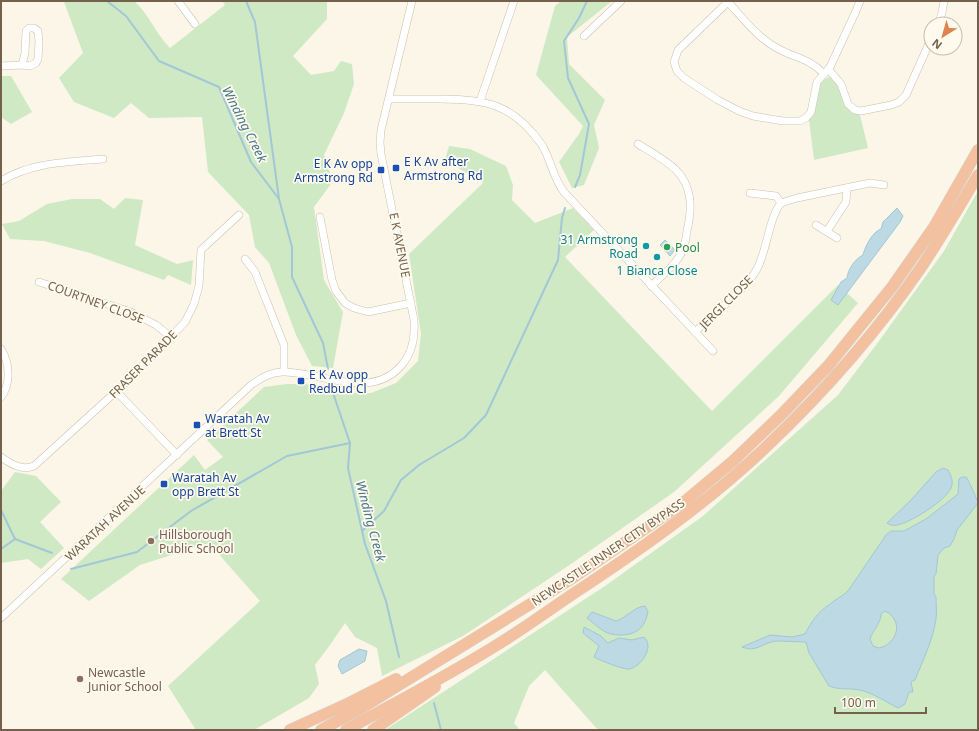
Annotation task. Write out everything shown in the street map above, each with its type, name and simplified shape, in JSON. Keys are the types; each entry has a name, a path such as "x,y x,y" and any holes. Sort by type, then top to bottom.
{"highway":[{"name":"NEWCASTLE INNER CITY BYPASS","path":"321,730 360,709 571,579 684,502 733,461 765,432 828,366 892,287 934,227 978,150"},
{"name":"NEWCASTLE INNER CITY BYPASS","path":"346,730 493,648 683,518 766,448 819,394 890,309 921,267 978,175"},
{"path":"290,730 353,701 467,643"},
{"path":"373,730 493,648"}],"street":[{"path":"178,1 194,24"},
{"name":"E K AVENUE","path":"284,371 350,383 370,383 388,378 404,362 414,344 414,320 381,154 380,142 412,1"},
{"path":"480,101 514,1"},
{"path":"584,36 621,1"},
{"path":"860,1 827,72 816,84 811,112 802,120 792,122 764,118 739,111 718,100 684,78 675,68 674,62 676,54 682,46 729,1 746,23 762,38 786,53 812,63 827,72 835,76 841,84 848,104 852,108 861,111 891,105 902,100 923,56"},
{"path":"941,16 944,1"},
{"path":"1,66 30,66 36,63 38,60 38,34 34,28 29,28 26,31 25,53 22,65"},
{"path":"389,99 462,99 480,101 493,104 519,120 529,130 545,151 554,177 562,189 713,351"},
{"path":"638,144 677,171 686,183 690,201 686,240 681,254 673,265 651,286"},
{"path":"1,181 28,169 46,164 103,159"},
{"path":"750,192 776,196 781,203 797,198 870,183 884,185"},
{"path":"827,231 846,202 847,188"},
{"name":"JERGI CLOSE","path":"695,332 744,286 754,274 761,260 775,214 781,203"},
{"name":"FRASER PARADE","path":"1,457 12,465 22,468 34,466 116,391 171,337 185,322 194,304 199,286 201,250 239,215"},
{"path":"320,217 332,280 336,291 345,303 354,308 368,312 411,303"},
{"path":"816,225 837,238"},
{"path":"246,259 256,272 284,345 284,371"},
{"name":"COURTNEY CLOSE","path":"39,282 131,312 156,325 171,337"},
{"path":"1,349 6,359 8,371 7,386 1,397"},
{"name":"WARATAH AVENUE","path":"1,618 251,385 271,374 284,371"},
{"path":"116,391 177,455"}],"green space":[{"path":"62,1 134,1 144,12 170,48 225,5 222,1 327,1 327,19 293,56 311,75 334,71 341,61 352,64 354,84 344,113 324,155 333,181 314,207 324,280 343,312 333,368 312,366 296,335 269,263 255,247 249,215 208,172 202,117 149,118 131,103 114,118 74,102 59,78 83,53 64,2"},
{"path":"561,1 612,1 567,37 569,64 605,100 594,125 599,148 584,185 572,188 559,162 583,126 536,75 555,6"},
{"path":"1,76 11,76 32,112 11,124 1,117"},
{"path":"830,77 838,87 848,108 860,115 868,148 814,160 809,120 816,108 821,83"},
{"path":"449,146 470,149 506,166 513,185 512,200 535,223 573,208 594,230 565,257 712,411 838,285 858,303 779,396 674,492 571,564 463,636 382,676 377,648 355,637 345,623 315,665 319,684 309,698 254,730 196,730 168,686 260,601 209,543 140,565 89,601 61,579 194,455 205,470 223,457 207,440 264,387 287,384 306,384 341,393 371,393 396,383 418,361 421,334 409,254 483,183 445,160"},
{"path":"978,191 978,730 598,730 545,670 529,686 514,723 520,730 385,730 605,586 703,516 838,395 944,251"},
{"path":"125,198 143,200 135,245 177,264 193,260 191,285 168,275 164,280 90,253 44,241 10,239 2,224 19,221 47,204 72,199 100,199 114,209"},
{"path":"15,472 36,476 61,502 40,522 64,548 41,569 28,559 1,563 1,491"}],"water":[{"path":"897,208 903,216 900,222 838,305 831,300 841,282 847,278 850,268 863,255 872,236 881,229 883,222"},
{"name":"Pool","path":"665,240 675,250 670,256 660,245"},
{"path":"943,468 948,470 952,483 948,493 943,498 929,509 907,522 899,525 890,525 887,523 911,500 936,472"},
{"path":"966,477 978,503 957,530 950,546 944,548 938,555 936,574 934,576 934,594 936,597 935,627 915,680 911,682 913,692 909,692 905,704 898,708 865,691 829,686 809,653 806,642 777,641 752,649 742,647 770,635 792,637 805,634 812,621 818,614 848,591 886,535 891,531 904,531 926,519 958,494 959,479","holes":["885,611 895,620 896,626 894,637 891,642 885,646 879,648 873,646 870,639 880,620 881,614"]},
{"path":"645,606 648,612 643,625 637,631 629,634 610,634 602,630 587,618 592,612 616,621 637,608"},
{"path":"584,627 601,636 608,643 619,638 632,640 644,637 648,646 645,656 638,665 629,669 594,657 599,646 583,633"},
{"path":"359,649 367,651 365,661 342,674 338,666 340,660"}],"waterway":[{"name":"Winding Creek","path":"107,1 126,16 159,61 219,87 251,162 279,199"},
{"path":"246,1 255,22 279,199 292,247 292,277 323,343 328,369"},
{"path":"575,187 580,175 589,124 568,78 564,41 579,18 587,1"},
{"path":"362,531 384,511 401,480 419,465 464,438 486,415 558,260 562,218 565,208"},
{"name":"Winding Creek","path":"332,390 350,443 348,468 365,544 386,601 399,657"},
{"path":"71,569 137,552 191,511 287,456 350,443"},
{"path":"1,510 15,539 52,553"},
{"path":"1,549 15,539"},
{"name":"Winding Creek","path":"434,703 441,730"}],"place":[{"name":"E K Av after Armstrong Rd","path":"396,168"},
{"name":"E K Av opp Armstrong Rd","path":"381,170"},
{"name":"31 Armstrong Road","path":"646,246"},
{"name":"Pool","path":"667,247"},
{"name":"1 Bianca Close","path":"657,257"},
{"name":"E K Av opp Redbud Cl","path":"301,381"},
{"name":"Waratah Av at Brett St","path":"197,425"},
{"name":"Waratah Av opp Brett St","path":"164,484"},
{"name":"Hillsborough Public School","path":"151,541"},
{"name":"Newcastle Junior School","path":"80,679"}]}
